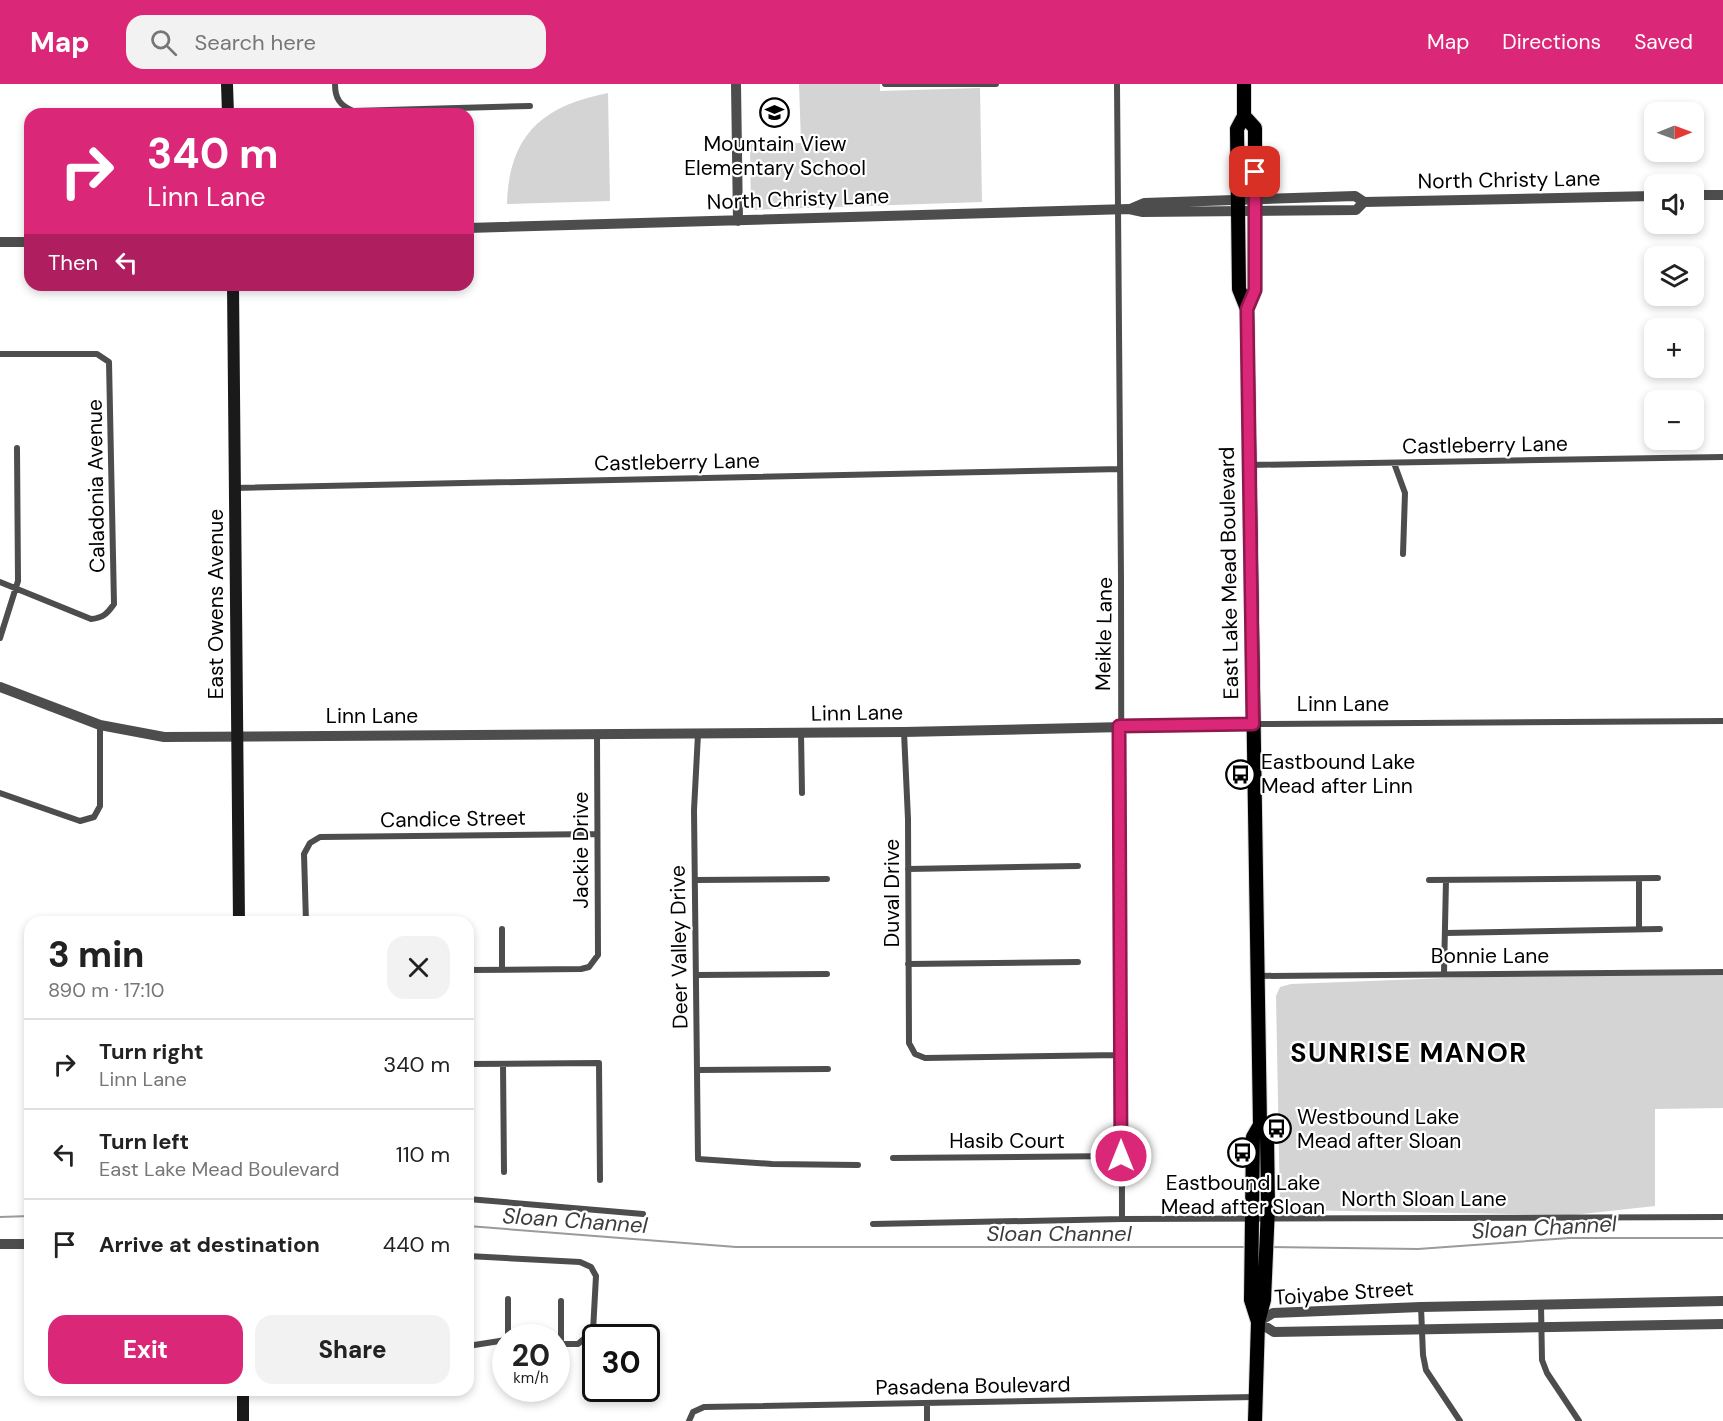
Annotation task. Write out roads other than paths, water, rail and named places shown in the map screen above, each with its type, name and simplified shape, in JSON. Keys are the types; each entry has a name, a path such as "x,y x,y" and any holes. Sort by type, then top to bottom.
{"main road":[{"path":"227,84 228,108"},
{"name":"East Lake Mead Boulevard","path":"1244,84 1244,116 1237,129 1239,288 1247,309 1260,1125 1253,1137 1253,1219 1260,1233"},
{"name":"East Lake Mead Boulevard","path":"1244,116 1255,128 1255,290 1247,309"},
{"name":"East Owens Avenue","path":"233,291 239,916"},
{"name":"East Lake Mead Boulevard","path":"1255,1421 1258,1322 1264,1300 1259,1265 1260,1233 1268,1219 1268,1137 1260,1125"},
{"path":"243,1396 243,1421"}],"street":[{"path":"335,84 335,93 341,106 346,108"},
{"path":"736,84 738,220"},
{"path":"885,84 996,84"},
{"name":"Meikle Lane","path":"1117,84 1122,1219"},
{"path":"459,108 530,106"},
{"path":"1704,195 1723,195"},
{"name":"North Christy Lane","path":"474,228 1117,209 1143,212 1238,206 1356,210 1365,202 1644,196"},
{"path":"0,242 24,242"},
{"name":"Caladonia Avenue","path":"0,354 97,354 104,358 111,368 114,604 108,614 91,619 17,589"},
{"path":"0,638 17,589 17,447"},
{"name":"Castleberry Lane","path":"1249,465 1723,457"},
{"path":"1394,463 1405,493 1403,554"},
{"name":"Castleberry Lane","path":"235,488 1120,469"},
{"path":"0,582 17,589"},
{"name":"Linn Lane","path":"0,687 100,725 164,736 597,735 904,732 1253,724 1723,721"},
{"path":"0,793 80,821 94,817 100,806 100,725"},
{"name":"Duval Drive","path":"904,732 909,1043 915,1053 925,1058 1120,1055"},
{"path":"801,733 802,794"},
{"name":"Deer Valley Drive","path":"698,734 695,880 698,1159 772,1164 858,1164"},
{"name":"Jackie Drive","path":"502,970 581,969 592,964 598,955 597,735"},
{"name":"Candice Street","path":"306,916 304,854 310,843 320,837 597,834"},
{"path":"908,869 1078,866"},
{"path":"1429,880 1658,878"},
{"path":"695,880 827,879"},
{"path":"1639,879 1640,929"},
{"path":"1444,973 1446,880"},
{"path":"474,970 502,970 502,929"},
{"path":"1446,933 1660,929"},
{"path":"908,964 1078,962"},
{"name":"Bonnie Lane","path":"1257,976 1723,972"},
{"path":"696,975 827,974"},
{"path":"474,1064 599,1063 600,1180"},
{"path":"503,1064 504,1172"},
{"path":"697,1070 828,1069"},
{"name":"Hasib Court","path":"893,1158 1121,1156"},
{"path":"474,1200 644,1214"},
{"name":"North Sloan Lane","path":"873,1224 1122,1219 1723,1217"},
{"path":"0,1244 24,1244"},
{"path":"474,1256 580,1262 595,1271 593,1331 586,1340 570,1344"},
{"path":"507,1324 508,1299"},
{"path":"560,1324 561,1301"},
{"name":"Toiyabe Street","path":"1723,1301 1421,1307 1274,1313 1258,1322 1274,1332 1723,1324"},
{"path":"1541,1305 1542,1360 1546,1373 1579,1421"},
{"path":"1421,1307 1426,1370 1461,1421"},
{"path":"474,1345 492,1342"},
{"name":"Pasadena Boulevard","path":"689,1421 693,1413 704,1407 1256,1398"},
{"path":"927,1403 927,1421"}],"waterway":[{"name":"Sloan Channel","path":"0,1217 24,1216"},
{"name":"Sloan Channel","path":"474,1226 736,1247 1247,1247"},
{"name":"Sloan Channel","path":"1270,1247 1418,1249 1569,1238 1723,1238"}],"place":[{"name":"Mountain View Elementary School","path":"775,113"},
{"name":"Eastbound Lake Mead after Linn","path":"1240,774"},
{"name":"Westbound Lake Mead after Sloan","path":"1276,1129"},
{"name":"Eastbound Lake Mead after Sloan","path":"1243,1152"}],"district":[{"name":"SUNRISE MANOR","path":"1409,1053"}]}
